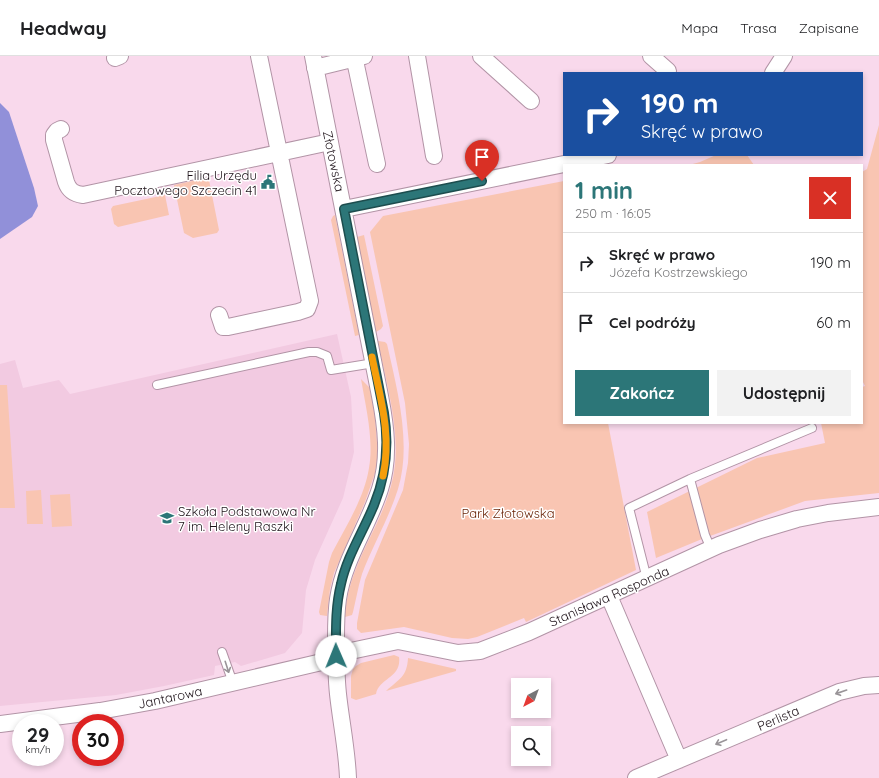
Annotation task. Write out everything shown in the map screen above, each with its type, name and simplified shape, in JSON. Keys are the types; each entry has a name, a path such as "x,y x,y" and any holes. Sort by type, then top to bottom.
{"street":[{"path":"219,314 223,327 228,327 298,312 307,309 310,300 259,56"},
{"path":"417,56 434,156"},
{"path":"480,56 531,101"},
{"path":"651,56 668,71"},
{"path":"774,72 784,56"},
{"path":"314,62 358,57 378,164"},
{"name":"Złotowska","path":"314,62 386,426 386,456 380,488 374,506 348,561 341,583 336,616 338,693 348,757 348,778"},
{"path":"61,129 54,135 54,140 68,188 72,192 78,194 87,194 330,142"},
{"path":"564,164 603,156"},
{"path":"344,209 563,164"},
{"name":"Stanisława Rosponda","path":"336,656 346,652 398,641 458,652 480,651 529,632 711,549 760,530 785,522 828,513 879,507"},
{"path":"609,596 679,760"},
{"name":"Jantarowa","path":"0,724 130,706 320,663 336,656"},
{"name":"Perlista","path":"636,778 839,692 864,686 879,685"},
{"name":"Złotowska","path":"348,757 355,778"}],"lane":[{"path":"157,385 308,352 317,352 327,356 331,370 374,363"},
{"path":"647,578 629,508 690,479 812,428"},
{"path":"690,479 705,535 711,549"},
{"path":"222,652 233,683"}],"shaded area":[{"name":"Szkoła Podstawowa Nr 7 im. Heleny Raszki","path":"337,334 351,397 354,452 343,498 315,560 306,590 302,633 285,653 241,666 235,662 215,666 214,675 116,695 0,706 0,364 15,360 23,388 59,380 70,394"}],"green space":[{"path":"879,125 879,493 805,501 702,539 656,558 647,512 757,458 825,443 821,424 863,424 863,387 865,386 863,382 863,171 867,169"},
{"path":"714,156 748,156 753,164 693,164"},
{"path":"206,178 209,180 219,230 217,233 193,238 184,233 174,185"},
{"name":"Park Złotowska","path":"563,181 563,424 608,424 636,570 526,622 524,618 477,637 468,639 452,638 404,627 361,633 357,629 365,580 403,490 408,463 409,444 405,403 370,232 383,216"},
{"path":"165,195 169,215 118,227 114,224 111,209 113,206"},
{"path":"335,215 359,335 355,336 331,220"},
{"path":"364,235 383,326 376,332 357,237"},
{"path":"378,341 385,342 387,344 399,398 402,416 404,454 402,472 398,489 386,521 362,574 352,615 345,617 347,598 357,565 379,519 391,486 395,468 396,450 393,414"},
{"path":"361,379 370,388 375,417 377,460 375,473 365,502 334,573 330,589 327,616 320,615 319,612 332,553 359,501 367,479 369,468 371,446"},
{"path":"0,385 7,385 15,508 0,508"},
{"path":"41,490 43,524 27,524 26,491"},
{"path":"70,494 72,526 52,527 50,495"},
{"path":"394,655 399,657 397,669 394,674 381,684 376,694 356,700 351,698 351,676 353,669 356,666 361,663"},
{"path":"408,658 456,669 456,671 386,691 404,674"}],"water":[{"path":"0,103 9,112 34,188 38,206 32,217 0,239"}],"slow traffic":[{"path":"372,357 386,426 386,456 383,476"}],"place":[{"name":"Filia Urzędu Pocztowego Szczecin 41","path":"268,182"},
{"name":"Szkoła Podstawowa Nr 7 im. Heleny Raszki","path":"167,518"}],"route":[{"path":"336,656 336,616 341,583 349,559 374,506 380,488 384,474 387,438 384,413 344,209 482,181"}]}
